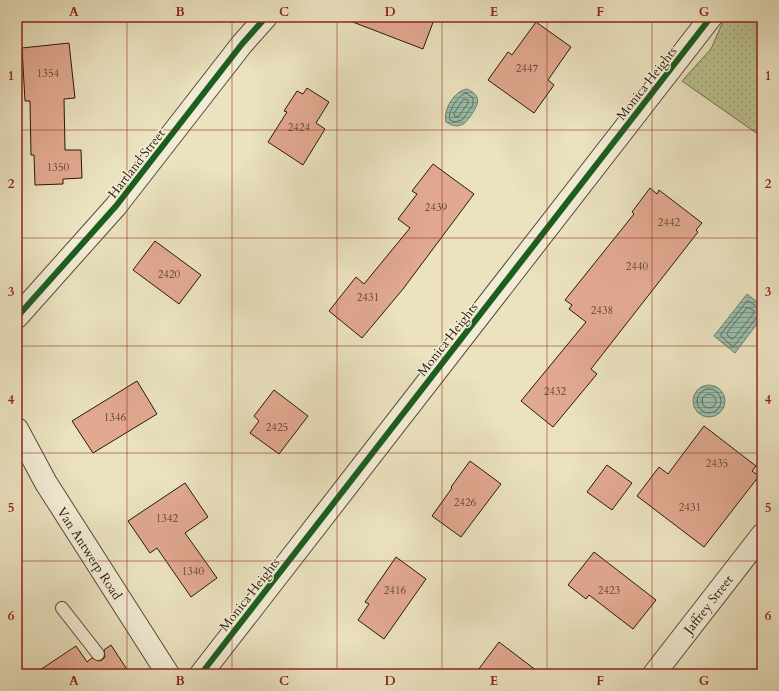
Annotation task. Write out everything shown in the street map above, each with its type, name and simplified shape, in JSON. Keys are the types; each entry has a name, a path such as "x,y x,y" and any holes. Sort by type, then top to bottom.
{"street":[{"path":"242,44 244,17"},
{"name":"Hartland Street","path":"17,317 116,206 242,44 266,17"},
{"name":"Monica Heights","path":"201,674 712,17"},
{"name":"Van Antwerp Road","path":"17,429 46,483 168,674"},
{"name":"Jaffrey Street","path":"654,674 762,535"}],"lane":[{"path":"62,608 98,654"}],"shaded area":[{"path":"725,17 762,17 762,137 682,81 711,49"}],"water":[{"path":"467,89 475,95 478,101 473,113 464,124 461,125 457,126 446,122 446,112 450,102 458,93"},
{"path":"747,294 762,306 762,317 735,353 714,336"},
{"path":"706,385 712,385 722,392 725,401 724,407 718,414 712,417 706,417 696,410 693,404 693,398 700,388"}],"building":[{"path":"345,17 435,17 423,49 345,19"},
{"path":"536,22 571,47 548,80 554,85 534,113 488,80 508,52 512,55"},
{"path":"69,43 75,98 64,99 65,150 81,150 82,178 63,179 63,184 35,185 34,155 31,155 30,101 25,101 22,48"},
{"path":"307,88 329,102 316,123 325,129 303,165 268,142 287,112 284,111 297,91 303,94"},
{"path":"433,164 474,194 403,289 362,338 329,311 356,277 364,284 410,228 398,219 417,194 412,191"},
{"path":"650,188 657,194 659,190 702,223 696,230 698,232 591,369 597,374 553,427 521,401 586,322 569,309 572,305 565,300 634,214 632,212"},
{"path":"155,241 201,275 179,304 133,270"},
{"path":"137,381 157,414 93,453 72,421"},
{"path":"274,390 308,416 279,454 250,433 259,421 254,416"},
{"path":"704,426 756,466 752,471 759,476 704,547 637,496 659,467 668,474"},
{"path":"470,461 501,484 461,537 432,516"},
{"path":"607,465 632,483 612,510 587,492"},
{"path":"185,483 208,517 185,533 217,578 191,597 157,548 150,553 128,521"},
{"path":"594,552 656,600 633,629 589,595 586,599 568,585"},
{"path":"396,557 426,579 384,639 358,620 369,604 365,602"},
{"path":"499,642 541,674 475,674"},
{"path":"111,645 130,674 34,674 76,646 87,662 92,658 99,661 102,660 105,657 104,650"}],"cycle path":[{"path":"17,317 116,206 242,44 266,17"},
{"path":"201,674 711,17"}]}
